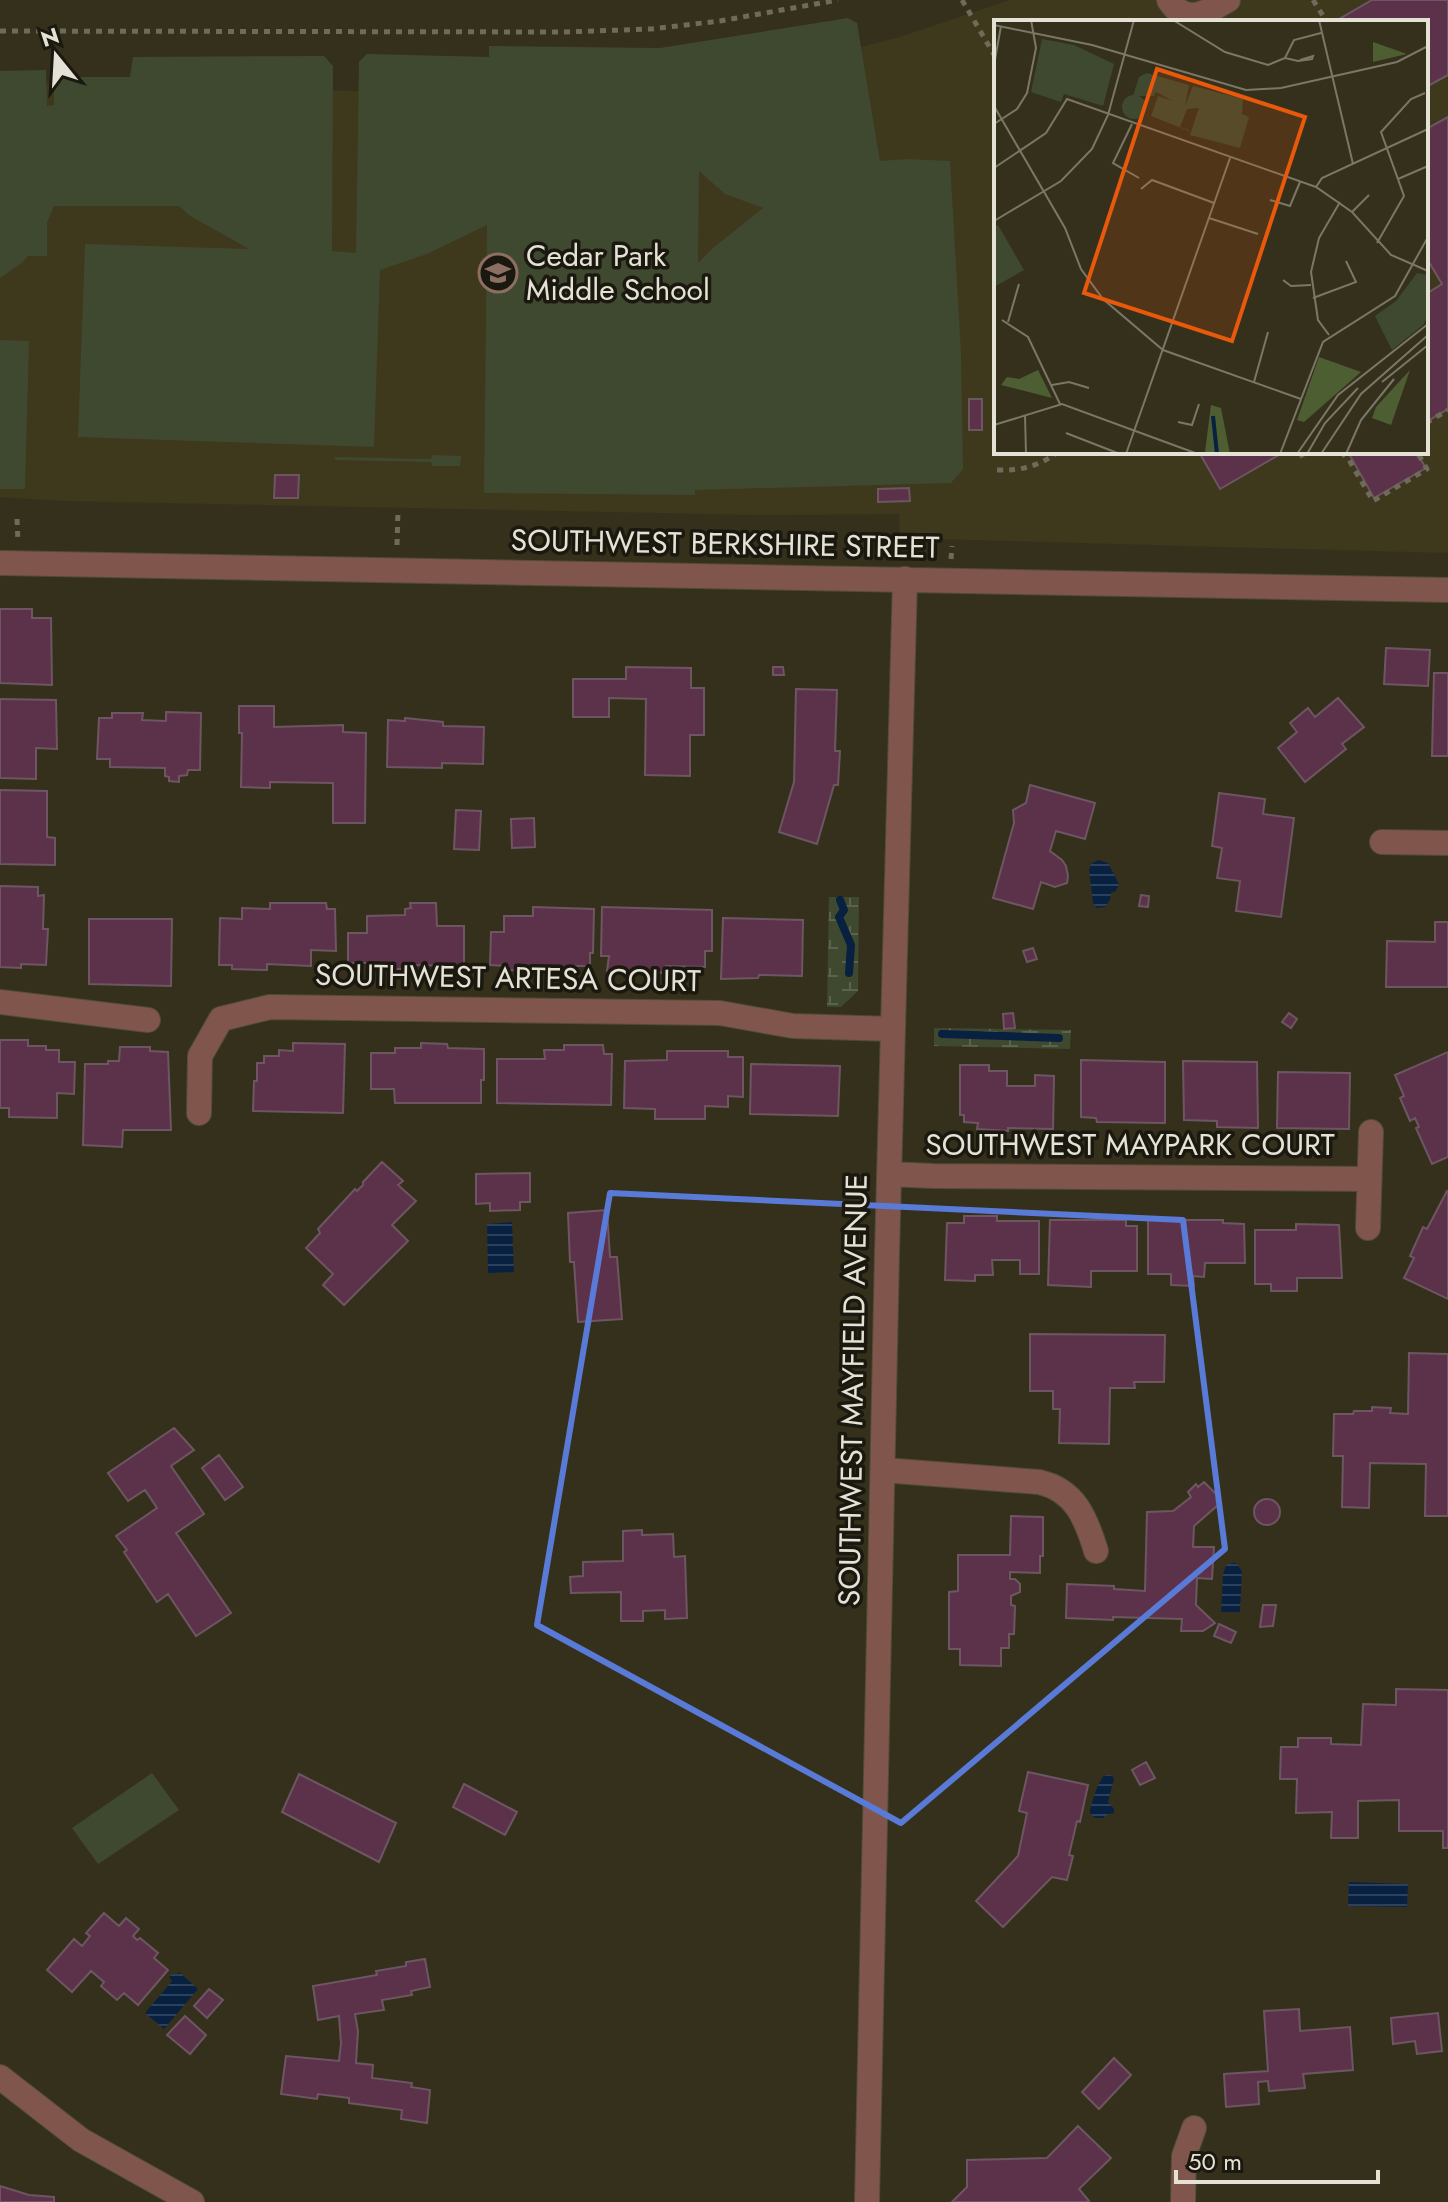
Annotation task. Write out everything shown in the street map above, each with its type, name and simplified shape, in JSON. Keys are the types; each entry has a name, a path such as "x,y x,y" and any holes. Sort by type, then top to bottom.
{"street":[{"path":"1169,0 1188,16 1204,14 1228,0"},
{"name":"SOUTHWEST BERKSHIRE STREET","path":"0,563 1448,590"},
{"name":"SOUTHWEST MAYFIELD AVENUE","path":"867,2202 905,579"},
{"path":"1382,842 1448,843"},
{"path":"0,1002 148,1020"},
{"name":"SOUTHWEST ARTESA COURT","path":"199,1113 200,1056 221,1019 270,1007 720,1013 793,1026 893,1029"},
{"name":"SOUTHWEST MAYPARK COURT","path":"1368,1228 1371,1132"},
{"name":"SOUTHWEST MAYPARK COURT","path":"889,1174 1369,1179"},
{"path":"883,1470 1054,1485 1074,1502 1086,1520 1096,1551"},
{"path":"0,2077 81,2140 192,2202"},
{"path":"1183,2202 1184,2156 1194,2128"}],"path":[{"path":"0,31 564,32 651,29 720,21 838,0"},
{"path":"962,0 994,55"},
{"path":"1313,0 1326,20"},
{"path":"1428,422 1448,410"},
{"path":"997,470 1015,471 1041,464 1055,454"},
{"path":"1301,454 1305,461"},
{"path":"1343,454 1373,501 1427,469 1418,454"},
{"path":"397,570 398,510"}],"highlighted area":[{"path":"610,1193 1183,1220 1225,1549 901,1823 537,1625"}],"shaded area":[{"name":"Cedar Park Middle School","path":"1010,0 1448,0 1448,553 900,538 899,514 761,515 63,501 0,497 0,82 516,95 789,65 900,37"}],"green space":[{"name":"Cedar Park Middle School","path":"848,18 857,23 880,161 950,161 961,353 963,469 951,483 695,490 695,495 484,493 487,225 427,254 380,270 374,447 78,437 85,244 249,249 190,216 179,206 54,206 47,223 47,256 28,256 0,278 0,71 46,70 47,106 54,105 54,77 130,77 133,57 324,56 333,66 332,251 356,253 359,62 367,54 489,57 489,46 660,48","holes":["699,171 725,194 763,208 698,263"]},
{"path":"0,340 29,341 25,489 0,489"},
{"path":"432,455 461,456 460,466 432,466 431,462 335,460 335,457 431,459"},
{"path":"829,897 859,897 858,991 841,1007 827,1007"},
{"path":"934,1028 1071,1030 1070,1049 934,1046"},
{"path":"152,1773 179,1810 98,1864 72,1828"}],"water":[{"path":"1099,860 1108,863 1119,884 1105,907 1097,908 1093,903 1089,869 1092,863"},
{"path":"512,1222 514,1272 488,1273 487,1224"},
{"path":"1236,1563 1242,1571 1240,1612 1221,1612 1223,1574 1226,1565"},
{"path":"1111,1775 1114,1779 1108,1802 1114,1813 1095,1818 1090,1813 1095,1793 1102,1778"},
{"path":"1349,1882 1408,1884 1407,1907 1348,1906"},
{"path":"179,1972 198,1989 164,2029 145,2013 172,1981 169,1977"}],"building":[{"path":"1372,0 1448,0 1448,75 1428,86 1428,20 1337,20"},
{"path":"1448,117 1448,409 1428,421 1428,293 1442,284 1428,260 1428,128"},
{"path":"969,399 982,399 982,430 969,430"},
{"path":"1200,454 1281,454 1220,489"},
{"path":"1349,454 1417,454 1426,468 1374,498"},
{"path":"275,475 299,475 298,498 274,498"},
{"path":"909,488 910,501 878,502 878,489"},
{"path":"0,609 32,609 32,618 51,618 52,685 0,683"},
{"path":"1386,648 1430,650 1428,686 1384,684"},
{"path":"626,667 691,668 691,688 704,688 704,735 690,735 690,776 645,775 646,699 609,698 609,717 573,717 573,679 626,679"},
{"path":"773,667 783,667 784,675 773,675"},
{"path":"1434,673 1448,673 1448,756 1432,756"},
{"path":"796,689 837,690 835,751 840,751 838,785 834,785 817,844 779,832 794,782"},
{"path":"1338,698 1364,727 1342,744 1346,749 1305,782 1278,748 1297,732 1290,723 1308,708 1315,717"},
{"path":"0,699 56,700 57,749 36,748 36,779 0,778"},
{"path":"239,706 274,706 274,727 343,725 343,732 366,733 365,823 333,823 333,783 270,782 270,788 241,787"},
{"path":"166,712 201,713 200,770 188,770 187,775 179,776 179,782 169,781 165,768 110,767 110,759 97,759 99,718 112,718 112,713 143,713 142,720 166,721"},
{"path":"405,718 443,722 443,726 484,727 483,764 442,763 442,768 387,767 388,720 405,721"},
{"path":"1030,785 1095,803 1085,839 1056,831 1050,851 1066,866 1067,883 1055,887 1041,882 1033,909 993,898 1014,823 1013,810 1026,803"},
{"path":"0,790 47,791 47,837 55,838 55,865 0,864"},
{"path":"1219,793 1265,799 1263,814 1294,818 1281,917 1236,911 1240,881 1217,878 1222,848 1212,846"},
{"path":"456,810 481,811 479,850 454,849"},
{"path":"534,818 535,847 512,848 511,819"},
{"path":"0,886 38,887 38,896 44,895 43,929 48,929 46,965 0,967"},
{"path":"1141,895 1149,896 1148,907 1139,906"},
{"path":"270,903 326,903 327,909 335,909 336,951 311,950 311,966 267,964 267,970 232,969 232,965 219,965 220,918 242,919 242,908 270,909"},
{"path":"410,903 436,903 437,926 464,926 464,966 412,965 412,969 370,969 370,963 348,963 348,933 367,933 367,916 405,915 405,909 411,908"},
{"path":"533,907 594,909 590,966 530,968 529,971 490,965 491,932 504,932 504,916 533,916"},
{"path":"602,907 712,910 712,951 705,951 705,967 666,966 667,973 607,971 609,956 601,956"},
{"path":"723,918 803,920 802,976 759,975 758,978 721,979"},
{"path":"89,919 172,919 171,986 89,984"},
{"path":"1435,922 1448,922 1448,987 1386,987 1387,941 1435,942"},
{"path":"1033,948 1037,959 1027,962 1023,951"},
{"path":"1013,1013 1015,1028 1004,1029 1003,1014"},
{"path":"1289,1013 1297,1019 1291,1028 1282,1022"},
{"path":"0,1040 28,1040 28,1046 59,1050 59,1062 75,1062 74,1094 57,1093 57,1118 9,1117 9,1108 0,1108"},
{"path":"293,1043 345,1044 343,1113 253,1111 257,1063 264,1063 264,1056 279,1056 279,1050 293,1051"},
{"path":"421,1043 447,1044 448,1048 484,1049 481,1103 395,1103 394,1089 371,1089 371,1053 395,1053 395,1048 421,1048"},
{"path":"564,1045 603,1045 604,1054 612,1054 611,1105 497,1103 497,1059 545,1059 544,1050 564,1050"},
{"path":"120,1047 150,1047 150,1051 168,1052 171,1130 123,1130 122,1147 83,1145 85,1064 119,1061"},
{"path":"667,1051 728,1051 728,1057 743,1057 743,1097 728,1096 728,1107 705,1106 705,1119 655,1119 655,1109 624,1108 625,1061 667,1060"},
{"path":"1448,1052 1448,1157 1432,1164 1416,1128 1419,1127 1415,1118 1410,1121 1400,1098 1404,1096 1395,1075"},
{"path":"1081,1060 1165,1062 1165,1123 1097,1122 1096,1118 1081,1117"},
{"path":"1183,1061 1257,1062 1258,1128 1217,1127 1217,1121 1184,1120"},
{"path":"751,1064 840,1066 838,1116 750,1114"},
{"path":"960,1065 989,1065 989,1071 1007,1071 1007,1086 1035,1086 1035,1075 1054,1076 1053,1129 977,1129 978,1123 964,1122 964,1115 960,1115"},
{"path":"1278,1072 1350,1073 1349,1129 1277,1128"},
{"path":"382,1162 403,1181 398,1185 416,1201 392,1225 408,1241 344,1305 323,1285 333,1274 306,1248 320,1233 318,1229"},
{"path":"530,1173 530,1202 520,1202 520,1210 490,1211 490,1203 476,1204 476,1174"},
{"path":"1447,1191 1448,1299 1404,1278 1423,1227 1427,1229"},
{"path":"607,1210 610,1257 617,1257 622,1319 578,1322 574,1262 570,1262 568,1213"},
{"path":"964,1216 997,1216 997,1221 1039,1221 1039,1274 1020,1274 1020,1260 992,1260 993,1275 975,1275 975,1281 945,1280 947,1223 964,1223"},
{"path":"1050,1220 1126,1220 1126,1226 1137,1226 1137,1271 1091,1271 1091,1287 1048,1285"},
{"path":"1148,1220 1223,1220 1223,1223 1244,1224 1245,1263 1205,1263 1204,1277 1193,1276 1194,1286 1171,1285 1171,1274 1148,1274"},
{"path":"1296,1224 1339,1225 1342,1278 1297,1278 1297,1291 1271,1291 1271,1284 1255,1284 1255,1230 1296,1230"},
{"path":"1030,1334 1165,1335 1164,1382 1134,1382 1135,1388 1110,1388 1109,1444 1059,1443 1060,1409 1053,1409 1053,1391 1030,1391"},
{"path":"1409,1353 1448,1354 1448,1516 1425,1516 1426,1464 1370,1463 1369,1508 1342,1507 1343,1456 1333,1456 1334,1414 1372,1411 1372,1407 1391,1408 1390,1413 1408,1414"},
{"path":"174,1428 194,1450 171,1466 204,1514 176,1533 231,1613 196,1636 168,1594 157,1602 116,1536 157,1508 145,1490 128,1501 108,1473"},
{"path":"219,1455 243,1487 225,1500 202,1468"},
{"path":"1204,1482 1217,1495 1218,1505 1194,1526 1193,1547 1214,1547 1212,1579 1197,1578 1196,1605 1215,1623 1203,1631 1181,1631 1182,1619 1066,1618 1067,1584 1145,1591 1147,1512 1173,1511 1191,1497 1188,1492 1196,1484 1198,1487"},
{"path":"1267,1499 1276,1503 1280,1512 1276,1521 1267,1525 1258,1521 1254,1512 1258,1503"},
{"path":"1011,1516 1043,1517 1040,1573 1010,1572 1010,1579 1020,1584 1020,1592 1011,1596 1011,1605 1015,1606 1014,1634 1009,1634 1009,1648 1001,1648 1001,1666 960,1665 960,1649 949,1649 949,1592 958,1591 958,1555 1010,1555"},
{"path":"642,1530 642,1535 673,1534 674,1557 685,1556 687,1618 665,1619 665,1610 643,1611 643,1621 621,1621 621,1592 571,1593 570,1577 583,1576 583,1562 623,1561 623,1531"},
{"path":"1263,1605 1276,1605 1273,1626 1260,1627"},
{"path":"1219,1624 1236,1632 1231,1643 1214,1636"},
{"path":"1396,1689 1448,1690 1448,1848 1443,1848 1443,1831 1399,1831 1399,1800 1358,1801 1358,1838 1331,1838 1332,1812 1296,1813 1297,1779 1280,1779 1281,1747 1298,1747 1298,1738 1331,1738 1331,1744 1361,1745 1363,1704 1396,1705"},
{"path":"1146,1762 1155,1778 1140,1785 1132,1770"},
{"path":"1028,1772 1088,1785 1069,1855 1073,1856 1067,1880 1052,1877 1003,1927 976,1901 1018,1856 1027,1813 1019,1811"},
{"path":"299,1774 396,1823 379,1862 282,1812"},
{"path":"464,1784 517,1812 505,1835 453,1807"},
{"path":"104,1913 119,1926 126,1918 139,1929 133,1936 158,1953 154,1958 168,1970 138,2005 124,1993 117,2000 101,1986 104,1982 91,1971 72,1992 47,1970 74,1939 82,1946 90,1936 86,1933"},
{"path":"425,1959 430,1987 411,1991 412,1995 382,2000 384,2010 355,2014 358,2031 356,2063 373,2065 372,2078 412,2083 411,2087 430,2090 427,2123 401,2119 402,2110 349,2103 349,2098 318,2094 317,2099 281,2094 286,2056 339,2061 339,2016 318,2020 313,1986 377,1975 376,1971"},
{"path":"209,1989 223,2000 207,2018 194,2006"},
{"path":"1299,2009 1300,2031 1350,2027 1353,2070 1303,2074 1305,2088 1269,2091 1268,2081 1258,2082 1259,2104 1226,2107 1224,2074 1268,2071 1264,2011"},
{"path":"1438,2013 1442,2051 1417,2054 1415,2041 1393,2044 1391,2018"},
{"path":"185,2016 206,2035 190,2054 167,2035"},
{"path":"1114,2058 1131,2075 1099,2109 1082,2092"},
{"path":"1078,2126 1111,2158 1079,2189 1089,2201 952,2202 967,2187 967,2160 1047,2158"},
{"path":"0,2186 29,2195 54,2197 54,2202 0,2202"}],"waterway":[{"path":"840,900 844,910 839,917 851,945 849,973"},
{"path":"942,1034 1059,1038"}],"place":[{"name":"Cedar Park Middle School","path":"498,273"}]}
